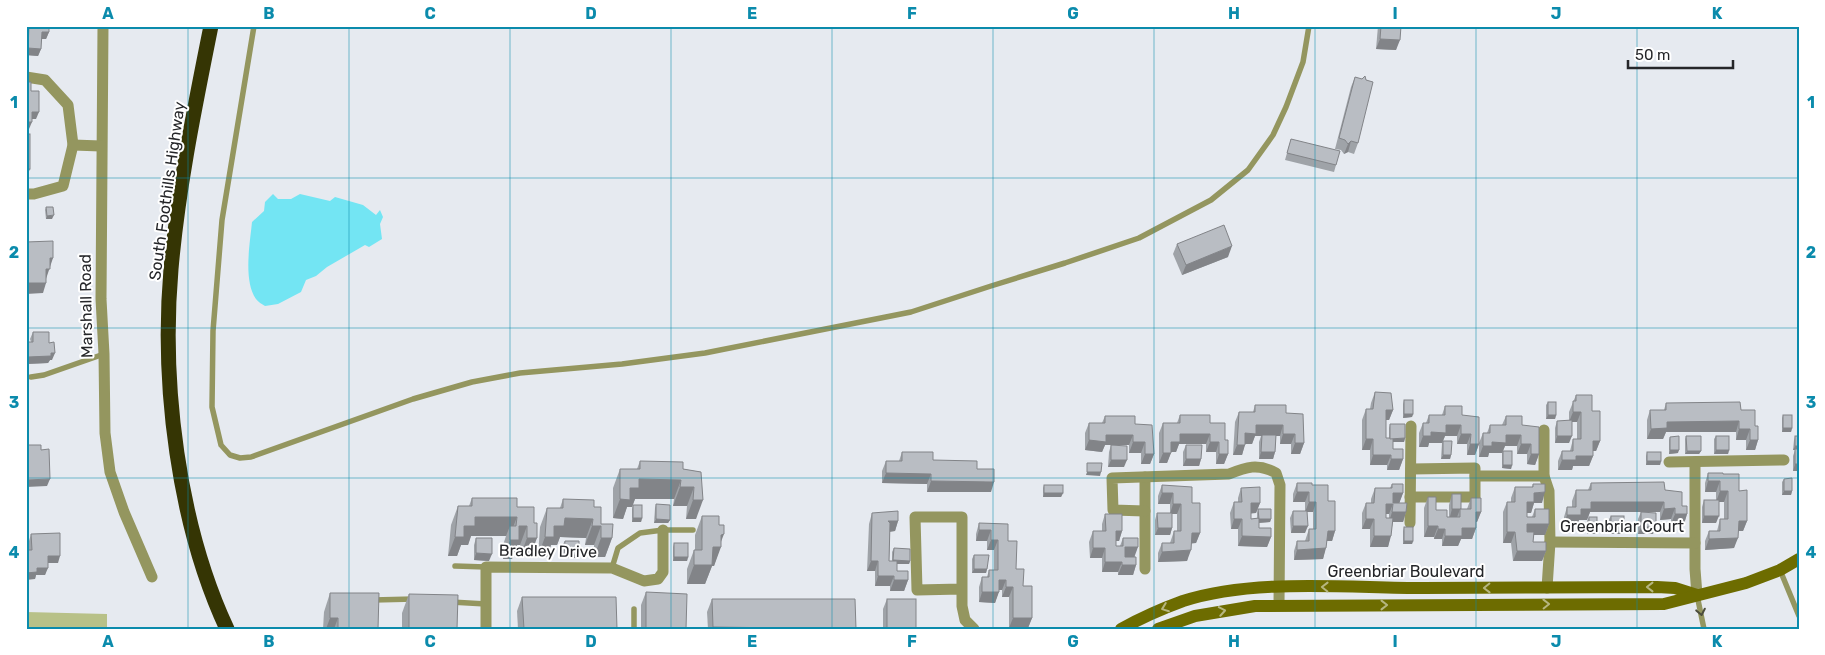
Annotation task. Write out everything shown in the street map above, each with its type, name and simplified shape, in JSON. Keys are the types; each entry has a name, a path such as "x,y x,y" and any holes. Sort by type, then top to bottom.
{"highway":[{"name":"South Foothills Highway","path":"211,26 183,175 171,270 171,383 177,454 194,536 204,569 227,629"}],"street":[{"name":"Marshall Road","path":"103,26 101,299 105,433 110,472 124,512 152,577"},
{"path":"26,78 45,80 68,106 73,145 63,186 34,194 26,194"},
{"path":"73,145 101,146"},
{"path":"1410,523 1411,426"},
{"name":"Greenbriar Court","path":"1544,430 1544,476 1549,491 1550,542 1548,588"},
{"path":"1669,462 1784,460"},
{"name":"Greenbriar Court","path":"1695,462 1697,595"},
{"path":"1145,511 1113,510 1112,478 1229,474 1245,467 1266,467 1276,473 1280,485 1279,605"},
{"path":"1410,469 1475,468 1475,497 1410,497"},
{"path":"1475,476 1544,476"},
{"path":"1145,477 1145,569"},
{"path":"961,588 917,590 915,517 962,517 962,606 965,620 974,629"},
{"name":"Bradley Drive","path":"486,629 486,567 612,568 644,581 658,579 663,572 663,530"},
{"name":"Greenbriar Court","path":"1550,542 1695,543"},
{"name":"Greenbriar Boulevard","path":"1158,629 1195,616 1254,606 1664,604 1746,583 1780,570 1799,559"},
{"name":"Greenbriar Boulevard","path":"1120,629 1150,614 1184,601 1220,592 1279,586 1657,587 1675,588 1697,595"}],"lane":[{"path":"254,26 222,220 213,331 212,407 221,445 230,455 240,458 251,457 387,408 472,382 520,374 622,364 704,353 911,312 1065,264 1139,238 1211,200 1248,170 1273,135 1286,107 1303,62 1309,26"},
{"path":"31,377 44,375 104,354"},
{"name":"Bradley Drive","path":"612,568 618,548 640,533 663,530 693,530"},
{"path":"455,566 486,567"},
{"path":"1780,570 1799,616"},
{"path":"1697,595 1704,629"},
{"path":"367,600 423,600"},
{"path":"442,602 486,604"},
{"path":"634,609 634,629"}],"green space":[{"path":"26,612 107,614 107,629 26,629"}],"water":[{"path":"273,194 278,199 291,199 300,194 330,201 335,197 363,205 376,215 380,210 383,217 380,224 382,239 369,247 365,245 327,267 316,276 306,280 301,292 278,304 265,306 257,300 252,291 248,272 249,251 252,222 264,211 265,202"}],"building":[{"path":"29,26 49,26 49,32 42,32 41,49 28,48"},
{"path":"1381,26 1401,26 1400,40 1380,39"},
{"path":"1365,76 1366,80 1373,82 1358,143 1351,141 1348,144 1345,140 1339,138 1355,77 1362,79"},
{"path":"26,82 31,82 31,91 39,91 39,112 32,112 32,122 26,122"},
{"path":"26,134 30,134 30,169 26,169"},
{"path":"1291,139 1340,151 1336,165 1287,153"},
{"path":"46,207 53,207 54,215 47,216"},
{"path":"1224,225 1232,246 1186,265 1177,244"},
{"path":"53,241 53,258 50,258 50,269 46,269 46,283 26,283 26,242"},
{"path":"33,332 49,332 49,343 54,342 55,353 51,353 51,356 28,357 28,342 33,342"},
{"path":"1375,392 1391,393 1393,410 1386,410 1386,438 1393,438 1393,449 1403,449 1403,459 1391,459 1391,455 1373,455 1373,439 1366,439 1366,409 1373,409"},
{"path":"1576,395 1592,395 1592,411 1600,411 1600,441 1593,441 1593,456 1576,456 1576,460 1562,460 1562,451 1573,451 1573,439 1581,439 1581,412 1573,412 1573,401 1576,401"},
{"path":"1404,400 1413,400 1413,414 1404,414"},
{"path":"1548,402 1556,402 1556,415 1548,415"},
{"path":"1740,402 1741,410 1755,410 1755,426 1758,426 1758,440 1750,440 1750,429 1739,429 1739,421 1667,422 1667,428 1651,429 1650,410 1666,410 1666,403"},
{"path":"1255,405 1286,405 1286,413 1303,414 1304,443 1295,443 1295,434 1283,434 1283,425 1256,425 1256,434 1245,433 1245,445 1237,445 1239,412 1255,412"},
{"path":"1445,406 1462,406 1462,415 1479,417 1479,444 1470,444 1471,434 1461,434 1461,425 1446,425 1446,433 1431,432 1431,436 1423,436 1423,423 1429,423 1429,415 1445,415"},
{"path":"1180,415 1210,415 1210,423 1225,423 1225,440 1228,440 1228,454 1219,454 1219,442 1210,442 1210,434 1180,434 1180,442 1171,442 1171,453 1163,453 1163,423 1180,423"},
{"path":"1783,415 1792,415 1792,428 1783,428"},
{"path":"1105,416 1135,416 1135,424 1152,425 1154,454 1145,454 1145,442 1133,442 1133,435 1106,435 1106,442 1089,440 1089,423 1105,423"},
{"path":"1506,416 1522,416 1522,425 1539,427 1539,454 1531,454 1531,444 1521,444 1521,435 1506,435 1506,443 1492,442 1492,446 1483,446 1483,433 1490,433 1490,425 1506,425"},
{"path":"1572,420 1572,436 1557,436 1557,421"},
{"path":"1390,424 1405,424 1405,438 1390,439"},
{"path":"1262,435 1276,435 1275,452 1261,452"},
{"path":"1679,436 1679,450 1670,450 1670,437"},
{"path":"1686,436 1701,436 1701,451 1687,451"},
{"path":"1716,436 1729,436 1729,450 1716,450"},
{"path":"1795,436 1799,436 1799,446 1795,446"},
{"path":"1443,441 1452,441 1451,455 1443,455"},
{"path":"26,445 41,445 41,450 49,449 50,479 26,480"},
{"path":"1111,445 1127,446 1127,460 1111,460"},
{"path":"1186,445 1202,445 1201,459 1186,459"},
{"path":"1795,449 1799,449 1799,464 1795,464"},
{"path":"1503,451 1512,451 1512,465 1503,465"},
{"path":"902,452 933,452 933,460 977,461 977,469 994,469 994,482 931,481 931,474 886,473 886,461 902,461"},
{"path":"1647,452 1661,452 1661,461 1647,461"},
{"path":"640,461 683,462 683,469 701,472 703,500 693,500 694,487 680,487 681,480 639,479 639,488 630,488 630,500 620,499 620,469 640,469"},
{"path":"1087,463 1102,463 1101,472 1087,472"},
{"path":"1708,473 1739,474 1739,491 1747,490 1747,521 1739,521 1738,538 1709,539 1709,531 1720,531 1720,519 1728,519 1728,491 1720,491 1720,481 1708,481"},
{"path":"1792,478 1792,491 1784,491 1784,479"},
{"path":"1664,482 1665,490 1682,492 1682,506 1687,506 1687,514 1675,514 1675,508 1664,509 1664,502 1591,502 1591,509 1581,509 1581,515 1567,515 1567,507 1576,507 1576,490 1591,490 1591,483"},
{"path":"1297,483 1328,485 1328,501 1335,501 1335,531 1328,531 1326,548 1297,550 1297,541 1309,541 1309,529 1316,529 1316,502 1309,502 1309,492 1297,492"},
{"path":"1392,484 1403,484 1403,493 1393,493 1393,503 1407,503 1406,512 1392,512 1393,504 1386,504 1386,518 1393,518 1391,536 1374,536 1374,519 1366,519 1366,503 1374,503 1375,488 1392,488"},
{"path":"1533,484 1545,484 1545,492 1534,493 1534,502 1527,502 1527,517 1535,517 1535,509 1549,509 1549,524 1527,524 1527,532 1534,532 1533,542 1546,542 1546,551 1517,551 1515,532 1507,532 1507,502 1515,502 1515,487 1533,487"},
{"path":"1044,485 1063,485 1063,493 1044,493"},
{"path":"1162,485 1192,487 1192,503 1200,503 1200,533 1192,533 1191,550 1162,552 1162,543 1174,543 1174,531 1181,531 1181,504 1173,504 1173,493 1162,493"},
{"path":"1260,487 1260,503 1251,503 1251,519 1259,518 1259,528 1271,528 1271,537 1242,536 1242,519 1234,519 1234,502 1242,502 1241,488"},
{"path":"1452,494 1461,494 1461,509 1452,509"},
{"path":"1428,497 1436,497 1436,510 1447,510 1447,517 1460,517 1460,509 1471,509 1471,498 1481,498 1481,512 1476,512 1476,528 1462,528 1462,536 1445,536 1445,529 1438,529 1438,526 1428,526"},
{"path":"472,498 517,498 517,507 534,507 534,523 537,523 537,538 527,538 527,526 519,526 519,540 510,540 510,526 516,526 517,517 475,517 475,526 464,526 464,537 455,537 458,506 472,506"},
{"path":"563,499 594,500 594,507 601,507 601,524 613,524 612,538 601,538 601,526 592,526 593,519 565,518 564,526 554,526 554,537 545,537 547,508 563,508"},
{"path":"1704,500 1719,500 1719,516 1704,516"},
{"path":"656,504 670,505 670,520 656,519"},
{"path":"633,505 642,505 642,518 633,518"},
{"path":"1258,509 1271,509 1271,519 1259,519"},
{"path":"898,511 898,521 888,521 890,523 889,561 897,561 897,571 908,571 908,580 894,580 894,576 878,576 878,561 871,561 872,513"},
{"path":"1293,511 1307,511 1308,526 1293,526"},
{"path":"1641,512 1656,513 1656,527 1641,527"},
{"path":"1157,513 1172,513 1172,528 1158,528"},
{"path":"1105,514 1122,514 1122,531 1116,531 1116,546 1123,546 1123,538 1138,538 1138,547 1125,547 1125,557 1136,557 1136,565 1122,565 1122,562 1105,562 1105,548 1093,548 1093,531 1106,531"},
{"path":"702,516 719,516 719,525 724,525 724,534 721,535 721,547 713,547 712,565 694,565 694,550 702,550"},
{"path":"1611,516 1624,516 1624,531 1611,531"},
{"path":"1589,517 1597,517 1597,530 1589,530"},
{"path":"979,523 1008,524 1008,541 1017,541 1016,569 1024,569 1023,586 1032,586 1032,618 1013,618 1013,587 1006,587 1006,580 999,580 999,592 982,592 982,577 989,577 989,570 998,570 998,540 991,540 991,530 979,530"},
{"path":"1404,527 1413,527 1413,541 1404,541"},
{"path":"60,533 60,556 48,556 48,568 37,568 37,572 26,573 26,550 32,550 31,534"},
{"path":"476,538 492,538 492,554 476,553"},
{"path":"565,541 579,541 579,555 564,555"},
{"path":"674,543 688,543 688,557 674,557"},
{"path":"894,548 910,549 910,561 893,560"},
{"path":"974,555 989,555 987,569 974,569"},
{"path":"646,592 687,594 686,629 646,629"},
{"path":"330,593 379,593 378,629 338,629 338,618 330,618"},
{"path":"409,594 458,595 457,629 409,629"},
{"path":"522,597 616,597 617,629 524,629"},
{"path":"712,599 855,599 856,629 713,627"},
{"path":"887,599 916,599 916,629 887,629"}]}
